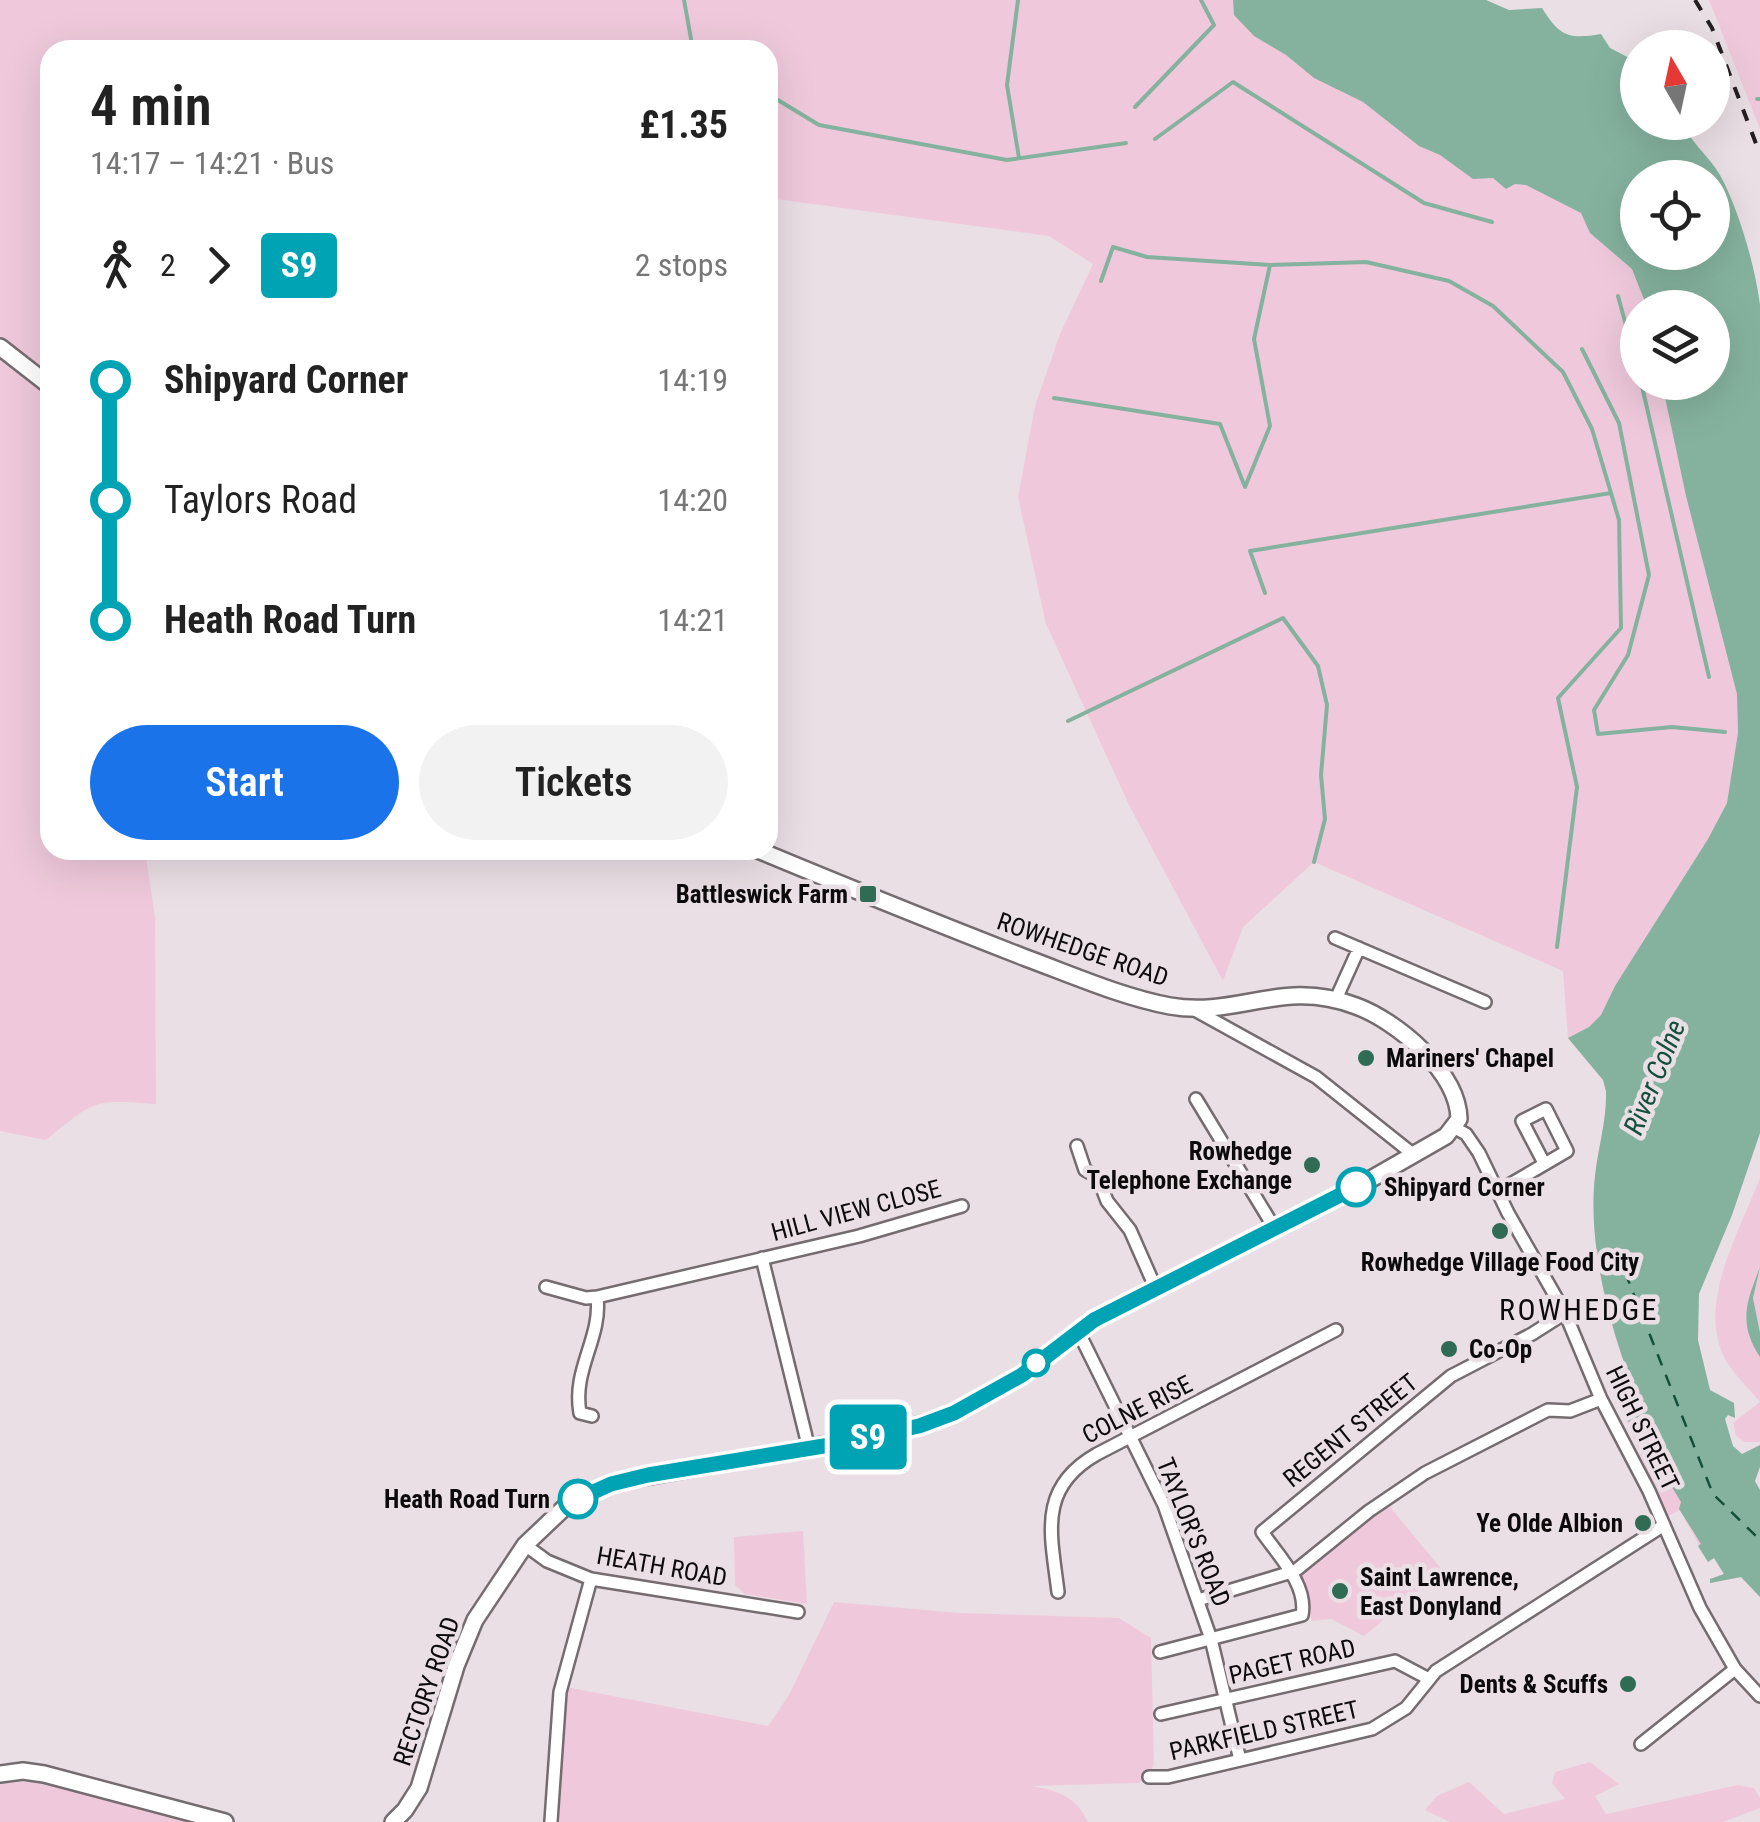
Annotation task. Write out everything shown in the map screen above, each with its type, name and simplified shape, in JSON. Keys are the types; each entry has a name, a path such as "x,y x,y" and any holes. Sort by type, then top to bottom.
{"street":[{"path":"0,347 40,378"},
{"name":"ROWHEDGE ROAD","path":"778,858 1065,972 1164,1005 1192,1009 1292,994 1315,994 1336,1000 1389,1022 1430,1059 1454,1096 1458,1110 1455,1128"},
{"path":"1335,938 1484,1002"},
{"path":"1336,1000 1359,948"},
{"path":"1192,1009 1316,1078 1414,1155"},
{"path":"1196,1099 1275,1229"},
{"path":"1497,1192 1568,1150 1546,1108 1522,1120 1544,1163"},
{"name":"RECTORY ROAD","path":"393,1822 407,1816 419,1788 464,1640 486,1600 525,1546 543,1524 565,1507 611,1484 809,1449 919,1426 954,1413 1022,1375 1078,1331 1414,1155 1455,1128"},
{"name":"HIGH STREET","path":"1455,1128 1471,1140 1566,1312 1601,1399 1700,1608 1735,1669 1760,1696"},
{"path":"1077,1146 1085,1170 1098,1176 1108,1201 1130,1230 1156,1289"},
{"name":"HILL VIEW CLOSE","path":"546,1287 596,1297 859,1236 962,1206"},
{"name":"HILL VIEW CLOSE","path":"762,1258 809,1449"},
{"path":"582,1416 576,1391 599,1312 596,1297"},
{"name":"REGENT STREET","path":"1290,1573 1262,1532 1452,1376 1566,1312"},
{"name":"COLNE RISE","path":"1058,1592 1050,1523 1060,1486 1084,1462 1336,1330"},
{"name":"TAYLOR'S ROAD","path":"1078,1331 1164,1504 1211,1638 1240,1760"},
{"path":"1198,1600 1290,1573 1425,1473 1548,1410 1570,1411 1601,1399"},
{"name":"PARKFIELD STREET","path":"1148,1777 1168,1777 1372,1729 1406,1708 1436,1672 1664,1525"},
{"name":"HEATH ROAD","path":"525,1546 547,1561 591,1578 798,1612"},
{"path":"1160,1652 1302,1616 1304,1604 1290,1573"},
{"path":"551,1821 560,1692 591,1578"},
{"name":"PAGET ROAD","path":"1160,1714 1395,1660 1430,1679"},
{"path":"1640,1744 1735,1669"},
{"path":"0,1774 44,1774 225,1822"}],"shaded area":[{"path":"0,0 1281,0 1620,239 1620,270 1641,270 1644,290 1620,290 1620,400 1714,400 1760,878 1639,1115 1760,1597 1741,1577 1710,1583 1710,1579 1724,1574 1714,1558 1708,1562 1680,1510 1666,1517 1624,1415 1622,1406 1638,1398 1610,1318 1595,1232 1595,1176 1606,1091 1603,1080 1568,1038 1563,971 1314,862 1243,927 1223,981 1130,807 1046,624 1018,497 1035,406 1060,334 1093,264 1049,236 778,199 778,40 40,40 40,860 146,860 155,918 156,1104 95,1105 46,1140 0,1131"},
{"path":"1709,0 1760,0 1760,129 1730,53 1730,30 1721,30"},
{"path":"1760,1178 1760,1402 1725,1359 1715,1315 1724,1267"},
{"path":"1760,1402 1760,1442 1745,1442 1736,1436 1733,1423"},
{"path":"1380,1507 1390,1507 1443,1571 1364,1636 1331,1619 1312,1621 1298,1577"},
{"path":"803,1531 807,1604 745,1594 735,1585 734,1537"},
{"path":"834,1602 960,1613 1119,1618 1151,1638 1154,1763 1149,1777 1139,1783 1032,1786 1065,1796 1078,1806 1088,1822 556,1822 566,1687 768,1726 789,1695"},
{"path":"1590,1762 1619,1784 1595,1796 1606,1814 1738,1785 1754,1788 1760,1808 1723,1822 1450,1822 1425,1810 1437,1796 1469,1782 1504,1814 1565,1799 1552,1783 1555,1772"},
{"path":"42,1780 114,1797 188,1822 0,1822 0,1784"}],"water":[{"path":"1233,0 1486,0 1509,10 1542,8 1559,30 1572,36 1601,34 1610,48 1620,53 1620,140 1693,140 1709,160 1620,160 1620,259 1590,233 1581,213 1526,185 1515,184 1506,189 1493,178 1473,179 1440,155 1419,146 1363,102 1314,78 1254,36 1234,15"},
{"name":"River Colne","path":"1730,196 1750,256 1760,305 1760,1133 1699,1294 1698,1340 1710,1390 1734,1403 1735,1418 1728,1415 1725,1419 1733,1446 1742,1454 1760,1445 1760,1467 1755,1481 1760,1490 1760,1597 1741,1577 1710,1583 1710,1579 1724,1574 1714,1558 1708,1562 1698,1546 1701,1544 1679,1509 1681,1502 1655,1459 1646,1462 1622,1406 1638,1398 1603,1289 1593,1203 1606,1091 1603,1080 1568,1038 1601,1015 1615,986 1708,839 1727,803 1738,733 1737,694 1666,400 1730,400 1730,290 1640,290 1632,270 1730,270"},
{"path":"1760,1267 1753,1298 1760,1357 1749,1334 1746,1313"}],"waterway":[{"path":"684,0 691,40"},
{"path":"1018,0 1007,85 1019,158"},
{"path":"1135,107 1214,25 1201,0"},
{"path":"1155,139 1233,82 1424,203 1492,222"},
{"path":"778,100 819,125 1007,160 1126,143"},
{"path":"1101,281 1113,247 1147,257 1270,265 1366,262 1449,281 1493,306 1563,372 1592,429 1619,520 1621,628 1558,698 1577,787 1557,947"},
{"path":"1054,398 1220,424 1245,487 1270,426 1254,339 1270,265"},
{"path":"1618,296 1620,303"},
{"path":"1582,349 1619,423 1649,575 1628,655 1594,710 1598,734 1672,727 1725,732"},
{"path":"1645,400 1709,677"},
{"path":"1265,593 1250,551 1611,493"},
{"path":"1068,721 1283,618 1318,666 1327,705 1321,775 1325,819 1314,862"}],"ferry route":[{"path":"1617,1252 1713,1494 1760,1540"}],"railway":[{"path":"1695,0 1712,28 1760,154"}],"bus line":[{"name":"S9","path":"578,1499 611,1484 648,1475 836,1444 919,1426 954,1413 1022,1375 1094,1320 1356,1187"}],"place":[{"name":"Battleswick Farm","path":"868,894"},
{"name":"Mariners' Chapel","path":"1366,1058"},
{"name":"Rowhedge Telephone Exchange","path":"1312,1165"},
{"name":"Shipyard Corner","path":"1356,1187"},
{"name":"Rowhedge Village Food City","path":"1500,1231"},
{"name":"Co-Op","path":"1449,1349"},
{"name":"Heath Road Turn","path":"578,1499"},
{"name":"Ye Olde Albion","path":"1643,1523"},
{"name":"Saint Lawrence, East Donyland","path":"1340,1591"},
{"name":"Dents & Scuffs","path":"1628,1684"}],"district":[{"name":"ROWHEDGE","path":"1579,1310"}]}
